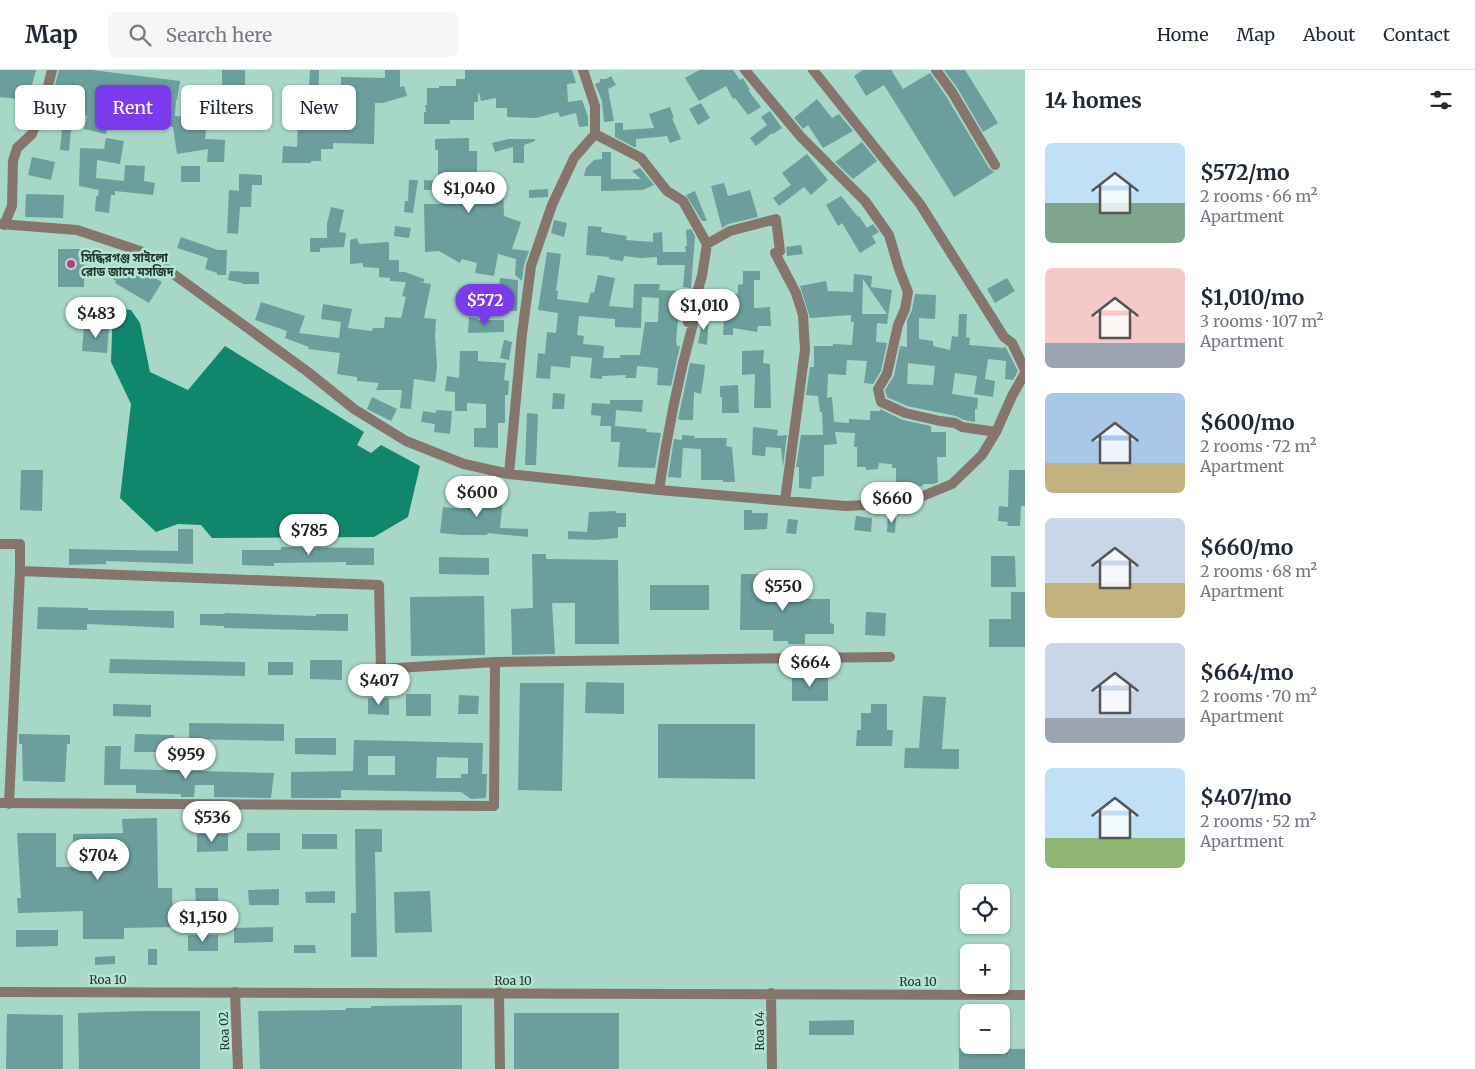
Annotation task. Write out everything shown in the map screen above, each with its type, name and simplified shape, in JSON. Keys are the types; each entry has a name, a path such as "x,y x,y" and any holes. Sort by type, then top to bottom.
{"street":[{"path":"52,70 32,134 17,148 13,161 12,206 2,224 76,230 143,252 308,372 354,409 406,441 464,464 509,474 659,490 845,506 906,503 952,484 982,455 996,432 1025,372 1012,343 1004,337 920,204 813,70"},
{"path":"509,474 522,334 531,266 552,206 570,166 574,158 596,134 595,106 583,70"},
{"path":"745,70 802,137 865,201 888,235 898,269 908,292 905,308 898,325 887,374 878,390 880,402 905,413 940,422 954,423 962,427 996,432"},
{"path":"936,70 952,92 995,165"},
{"path":"596,134 641,158 667,191 683,201 707,244 702,276 688,322 693,324 667,435 659,490"},
{"path":"707,244 730,231 776,219 780,251 775,253 796,293 803,315 805,350 785,501"},
{"path":"0,544 20,544 20,571 4,804 494,806 495,662"},
{"path":"20,571 379,585 381,669 495,662 890,657"},
{"name":"Roa 10","path":"0,992 1025,994"},
{"name":"Roa 02","path":"235,992 238,1069"},
{"path":"499,992 500,1069"},
{"name":"Roa 04","path":"771,993 772,1069"}],"shaded area":[{"path":"113,308 131,310 140,323 150,372 188,390 225,346 364,432 357,445 371,453 381,445 420,466 408,517 374,537 212,538 201,525 178,524 156,532 120,498 131,404 111,362"}],"building":[{"path":"0,70 36,70 32,85 15,85 15,99 0,97"},
{"path":"59,70 92,70 180,81 175,116 181,117 181,130 206,130 205,139 225,140 224,162 207,162 208,149 177,154 173,127 171,127 171,85 95,85 95,130 107,130 106,134 85,129 87,116 85,115 85,85 55,85"},
{"path":"222,70 245,70 245,85 222,85"},
{"path":"310,70 319,70 319,85 309,85"},
{"path":"385,70 400,70 400,87 404,86 407,96 375,103 374,144 333,143 333,149 321,149 321,161 282,163 283,146 297,147 298,130 356,130 356,85 341,85 341,77 385,78"},
{"path":"465,70 572,70 576,83 567,84 568,102 582,100 588,117 588,126 579,127 576,113 560,117 558,112 536,118 507,117 507,108 496,108 496,98 481,101 479,93 478,102 474,102 474,120 450,120 450,124 424,124 427,88 456,86 456,79 465,79"},
{"path":"699,70 733,70 740,80 743,78 750,90 748,90 761,107 748,115 735,98 733,99 726,86 699,101 685,78"},
{"path":"863,70 891,70 903,89 930,73 989,168 994,172 954,197 884,85 866,96 854,76"},
{"path":"944,70 965,70 998,123 983,132 958,89"},
{"path":"611,76 616,85 608,89 614,121 604,122 602,101 595,84 600,82 600,79 606,79"},
{"path":"817,99 832,118 839,114 853,131 823,148 808,125 803,129 794,118"},
{"path":"701,103 710,118 698,125 689,109"},
{"path":"670,107 674,118 672,118 681,139 670,143 667,136 636,139 636,147 634,147 615,137 615,123 623,123 623,130 654,128 649,114"},
{"path":"770,111 782,128 772,133 756,146 750,138 767,125 761,117"},
{"path":"62,130 71,130 69,151 60,150"},
{"path":"106,138 124,141 120,164 97,160 96,178 124,181 125,165 145,166 144,181 155,183 153,195 115,191 115,195 111,195 109,213 95,211 96,196 98,196 99,190 79,186 80,148 104,149"},
{"path":"469,138 469,151 477,151 477,180 505,179 505,187 503,187 504,216 521,222 512,249 529,251 524,265 522,281 515,275 516,259 498,254 494,276 475,273 477,263 462,259 460,263 439,251 425,252 424,204 493,204 492,188 424,190 424,180 438,181 438,150 435,150 435,139"},
{"path":"509,139 535,139 535,141 524,145 524,163 513,163 513,147 495,152 492,143"},
{"path":"862,142 877,161 853,179 835,162"},
{"path":"602,152 611,152 611,180 641,179 632,171 640,168 654,185 643,190 601,191 601,176 584,176 586,168 594,160 602,159"},
{"path":"807,154 828,180 811,195 804,187 779,206 773,198 791,185 782,173"},
{"path":"32,157 55,162 51,180 28,175"},
{"path":"181,166 200,166 200,182 181,182"},
{"path":"239,174 262,175 262,185 252,185 251,207 240,207 238,234 227,233 229,190 239,191"},
{"path":"409,180 418,180 413,213 404,212 405,201 408,201"},
{"path":"724,183 728,196 750,190 758,217 728,224 722,228 711,186"},
{"path":"548,189 548,197 529,198 529,190"},
{"path":"695,191 707,221 702,221 686,195"},
{"path":"26,194 64,195 63,218 25,217"},
{"path":"841,196 867,228 873,224 879,232 872,236 876,243 860,253 842,223 838,226 826,205"},
{"path":"331,207 344,210 339,232 346,233 344,247 320,248 320,252 310,252 310,238 327,238 327,224"},
{"path":"554,220 567,223 564,237 551,233"},
{"path":"395,226 411,228 409,238 394,236"},
{"path":"588,226 602,227 601,232 627,236 626,240 653,242 653,233 662,232 663,252 686,252 686,230 691,229 695,236 691,288 683,287 685,265 657,265 657,257 624,256 623,261 609,259 609,257 586,255"},
{"path":"181,237 218,250 227,250 226,275 217,275 217,273 205,269 208,258 177,248"},
{"path":"357,238 359,244 389,242 389,260 399,260 399,272 405,272 424,279 424,282 419,282 431,284 424,318 436,319 437,367 435,382 414,379 411,409 400,408 402,390 376,390 379,383 357,381 357,377 337,374 340,353 308,349 309,347 285,338 287,331 255,320 261,302 305,316 299,333 339,338 341,322 321,319 323,304 352,309 348,328 372,331 373,328 384,328 385,317 401,318 406,297 402,296 406,282 390,281 390,278 379,277 379,268 363,267 363,263 350,264 350,240"},
{"path":"801,245 803,254 787,256 786,247"},
{"path":"58,249 85,249 84,287 58,287"},
{"path":"547,252 561,254 556,291 558,291 557,299 588,303 591,292 594,293 598,275 615,278 609,306 633,308 634,284 660,284 659,290 681,291 676,340 677,346 680,346 671,386 657,385 658,368 637,366 636,378 625,378 626,375 602,376 602,379 590,378 592,358 571,356 570,368 551,366 550,379 536,378 538,353 545,354 547,332 556,333 558,313 538,310","holes":["642,297 659,298 658,322 645,322 640,355 620,355 620,358 603,358 604,346 583,344 584,336 577,335 579,316 615,319 615,327 641,328"]},
{"path":"112,265 134,277 139,269 162,282 149,303 115,283 116,281 106,274"},
{"path":"230,271 259,272 259,284 242,284 228,280"},
{"path":"743,271 760,271 760,280 754,280 754,308 770,307 771,326 758,326 757,332 733,328 733,335 723,335 724,315 720,314 722,293 738,294 738,285 743,284"},
{"path":"854,274 872,276 871,287 892,290 887,324 877,323 876,342 887,343 881,371 873,384 864,383 867,361 847,360 846,375 828,374 827,398 832,397 834,422 849,423 849,419 870,420 870,411 880,411 880,409 903,420 931,426 931,432 946,432 946,457 937,457 938,482 934,484 923,484 923,486 913,486 913,488 896,487 896,468 892,468 892,464 879,463 878,469 866,470 866,467 857,467 857,447 854,447 855,433 835,432 837,444 824,445 824,476 812,477 811,489 799,488 799,467 796,467 801,435 823,435 822,412 820,412 818,396 806,395 810,367 814,367 814,346 852,345 854,322 851,322 851,315 810,318 800,286 826,281 828,291 853,292","holes":["863,279 887,314 862,314"]},
{"path":"500,278 518,280 517,311 497,310"},
{"path":"1007,278 1015,291 995,303 987,289"},
{"path":"915,294 936,295 935,319 919,318 919,339 933,341 933,346 950,350 952,336 958,337 959,314 967,314 966,337 970,338 969,345 1004,348 1005,346 1018,371 1013,380 1005,379 1006,361 988,359 985,379 995,381 993,397 974,394 977,376 955,373 952,394 978,398 977,409 975,409 975,422 907,406 887,397 885,390 894,376 900,346 907,347 907,321 912,310","holes":["908,363 935,366 933,385 907,384"]},
{"path":"704,314 709,315 707,345 698,343"},
{"path":"469,317 478,318 478,320 504,320 504,332 468,333"},
{"path":"84,325 109,326 107,353 82,351"},
{"path":"504,340 512,342 509,360 500,358"},
{"path":"764,350 763,363 770,364 771,408 754,408 755,374 742,375 742,351"},
{"path":"460,351 478,351 478,361 506,363 504,380 509,381 508,395 505,395 505,423 498,423 498,448 474,447 474,428 486,428 486,404 467,403 467,411 455,411 455,392 445,391 447,376 459,378"},
{"path":"690,363 705,365 704,375 701,394 694,392 693,420 682,420 678,419"},
{"path":"738,385 739,413 722,413 720,386"},
{"path":"553,393 565,394 564,409 552,409"},
{"path":"372,397 397,409 391,421 367,409"},
{"path":"610,400 643,400 642,412 616,410 615,426 647,429 646,432 661,433 655,468 618,467 620,442 611,442 611,426 600,426 601,416 591,415 592,403 610,404"},
{"path":"436,410 452,411 450,434 434,432 435,424 421,422 423,411 436,413"},
{"path":"527,413 538,414 536,465 525,465"},
{"path":"753,427 778,430 777,436 787,435 783,467 781,448 766,447 765,456 752,455"},
{"path":"682,435 695,436 694,438 727,438 726,446 732,447 735,482 701,480 701,449 683,448 681,478 668,477 674,439 682,440"},
{"path":"21,470 43,470 42,511 20,510"},
{"path":"1009,470 1025,470 1025,506 1021,506 1020,526 1007,526 1008,522 998,521 999,506 1008,507"},
{"path":"464,492 491,495 491,499 503,500 500,528 528,529 528,537 488,533 487,535 461,535 440,533 443,507 463,509"},
{"path":"744,510 752,510 752,513 768,513 767,529 744,530"},
{"path":"616,511 616,513 626,513 626,527 618,527 618,538 595,540 568,539 568,531 587,532 589,512"},
{"path":"888,515 896,515 895,533 887,532"},
{"path":"856,516 872,518 871,532 854,530"},
{"path":"788,519 798,520 796,534 786,533"},
{"path":"178,529 193,529 193,564 106,561 106,564 69,565 69,549 178,551"},
{"path":"281,547 374,548 374,565 346,565 346,562 274,563 274,566 242,565 242,550 281,550"},
{"path":"532,554 546,554 546,559 618,560 619,644 575,644 575,603 552,603 555,654 512,655 511,609 533,608"},
{"path":"991,556 1015,556 1016,587 991,587"},
{"path":"439,557 489,558 489,575 439,574"},
{"path":"741,574 759,574 759,598 775,598 776,582 802,583 801,599 830,599 830,623 834,624 834,634 805,634 805,644 788,644 788,641 773,641 773,630 740,630"},
{"path":"650,585 709,585 709,610 650,610"},
{"path":"1011,592 1025,592 1025,647 989,647 989,619 1011,619"},
{"path":"484,596 485,655 411,656 410,597"},
{"path":"38,607 88,608 88,610 174,611 174,628 87,624 87,630 37,629"},
{"path":"866,612 886,613 885,636 865,635"},
{"path":"200,614 316,616 316,614 348,614 348,631 224,628 224,626 200,625"},
{"path":"110,659 245,662 245,676 109,673"},
{"path":"310,660 342,660 342,680 310,679"},
{"path":"268,662 293,662 293,675 268,675"},
{"path":"792,674 828,674 828,701 792,701"},
{"path":"586,682 624,683 624,714 585,713"},
{"path":"520,683 564,683 562,791 518,790"},
{"path":"406,694 431,694 431,716 406,716"},
{"path":"459,695 479,696 478,714 458,714"},
{"path":"923,696 946,697 942,749 959,749 959,769 904,768 905,748 919,748"},
{"path":"368,698 389,698 389,715 368,714"},
{"path":"113,704 151,705 151,717 113,716"},
{"path":"871,704 887,704 887,730 893,730 892,746 856,746 857,730 861,730 861,713 871,713"},
{"path":"189,723 284,724 284,741 189,739"},
{"path":"658,724 755,724 755,779 658,778"},
{"path":"19,734 70,735 70,744 67,744 65,782 23,781 22,744 19,744"},
{"path":"135,734 174,735 174,752 134,752"},
{"path":"295,738 336,738 336,755 295,754"},
{"path":"354,740 483,743 482,774 487,774 486,798 471,799 461,792 341,790 341,798 291,798 291,772 353,771","holes":["368,756 395,756 395,775 368,775","437,757 468,758 468,774 461,774 461,778 436,778"]},
{"path":"105,746 121,746 120,769 274,773 271,798 214,797 214,785 195,785 194,797 181,797 181,794 136,793 136,785 104,785"},
{"path":"157,818 158,888 172,888 173,927 124,928 124,939 83,939 83,911 18,913 17,898 21,898 17,833 56,833 56,867 123,867 123,849 73,850 73,834 123,833 122,819"},
{"path":"355,829 382,829 382,852 375,852 377,957 351,957 351,913 356,913"},
{"path":"247,833 280,833 280,850 247,851"},
{"path":"197,834 228,834 228,851 197,852"},
{"path":"302,834 337,834 337,849 302,849"},
{"path":"195,888 218,888 218,904 196,904"},
{"path":"279,889 279,905 249,905 248,890"},
{"path":"335,891 335,903 306,903 305,892"},
{"path":"430,891 432,932 395,933 394,892"},
{"path":"273,927 273,942 234,943 234,928"},
{"path":"16,930 58,930 58,946 16,947"},
{"path":"188,935 218,935 218,951 188,951"},
{"path":"294,945 315,945 316,953 294,953"},
{"path":"148,949 157,949 157,965 148,965"},
{"path":"115,956 115,964 95,965 95,957"},
{"path":"462,1005 462,1069 260,1069 258,1011 346,1010 346,1008 371,1008 371,1006"},
{"path":"200,1011 200,1069 79,1069 78,1013"},
{"path":"514,1013 619,1013 619,1069 514,1069"},
{"path":"7,1014 63,1015 63,1069 6,1069"},
{"path":"854,1020 854,1035 809,1035 809,1021"},
{"path":"959,1048 960,1054 1010,1054 1010,1049 1025,1049 1025,1069 959,1069"}],"place":[{"name":"সিদ্ধিরগঞ্জ সাইলো রোড জামে মসজিদ","path":"71,264"}]}
